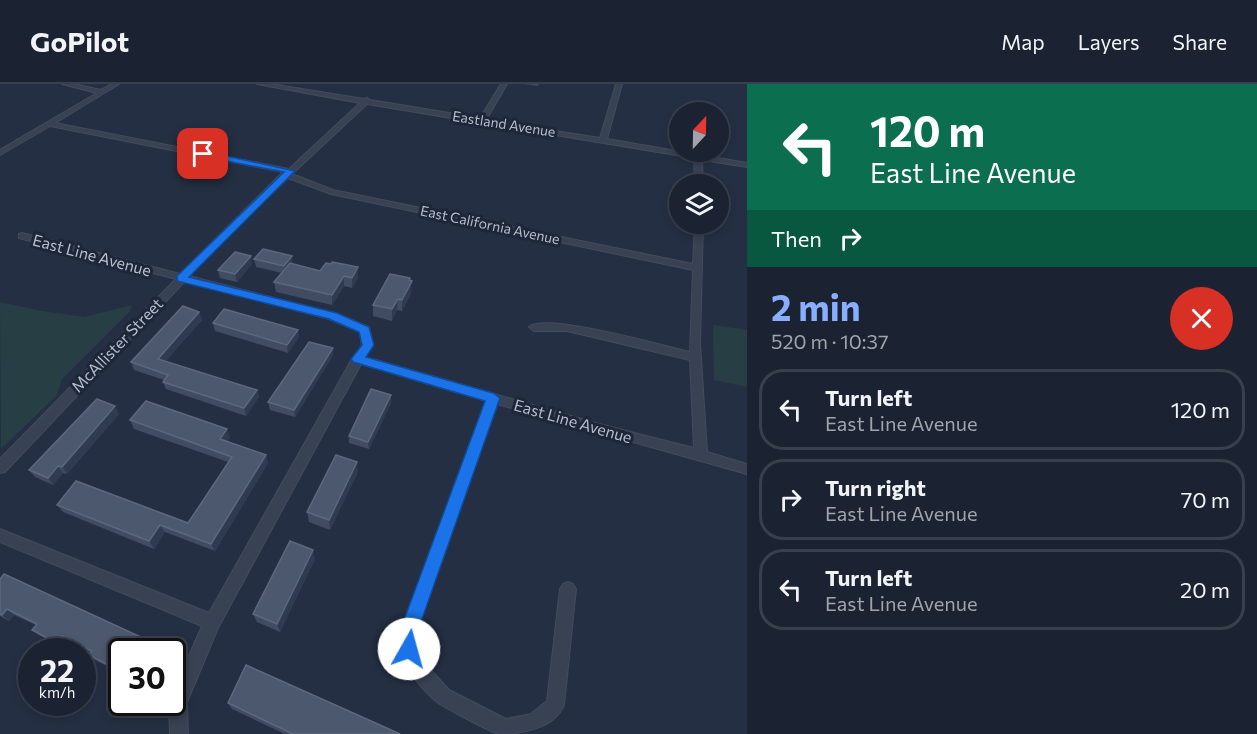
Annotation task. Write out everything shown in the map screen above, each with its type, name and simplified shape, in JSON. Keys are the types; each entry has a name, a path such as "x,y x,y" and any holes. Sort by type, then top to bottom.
{"street":[{"path":"65,84 102,92"},
{"path":"0,153 116,84"},
{"name":"Eastland Avenue","path":"260,84 669,152"},
{"path":"482,122 504,84"},
{"path":"603,140 619,84"},
{"name":"McAllister Street","path":"0,468 181,278 288,173 367,100"},
{"name":"East California Avenue","path":"50,124 288,173 332,192 697,268"},
{"name":"Eastland Avenue","path":"729,162 747,165"},
{"path":"699,234 695,357 701,455"},
{"name":"East Line Avenue","path":"22,236 332,316 365,330 368,345 358,359 747,469"},
{"path":"534,327 567,327 695,357"},
{"path":"178,734 178,702 212,622 358,359"},
{"path":"493,398 407,636 411,661 443,696 505,728 536,722 555,705 568,589"},
{"path":"0,535 212,622"}],"green space":[{"path":"0,302 85,317 132,305 130,311 62,379 57,395 1,449"},
{"path":"713,325 747,330 747,387 714,380"}],"building":[{"path":"263,249 292,256 284,266 254,259"},
{"path":"235,252 251,256 235,274 218,270"},
{"path":"332,262 358,267 352,278 344,276 332,295 274,282 290,263 320,271 326,263 331,264"},
{"path":"390,274 410,278 409,280 412,281 402,300 398,299 392,309 373,305"},
{"path":"183,306 199,312 158,359 257,390 244,408 163,382 168,375 131,362"},
{"path":"224,309 298,330 287,345 213,323"},
{"path":"309,342 333,348 294,410 268,402"},
{"path":"371,389 391,395 368,442 349,436"},
{"path":"97,399 115,406 62,467 58,466 48,478 29,470"},
{"path":"146,401 227,429 220,439 266,455 211,544 160,525 149,541 57,505 76,481 188,523 232,457 130,420"},
{"path":"336,455 357,462 329,520 307,512"},
{"path":"290,541 313,550 277,624 253,614"},
{"path":"4,574 143,638 108,638 108,665 96,659 96,638 62,636 47,638 32,630 37,624 7,609 2,615 0,614 0,579"},
{"path":"246,665 400,734 293,734 228,703"}],"route":[{"path":"203,154 290,171 181,278 332,316 365,330 368,345 358,359 493,398 407,636 409,649"}]}
